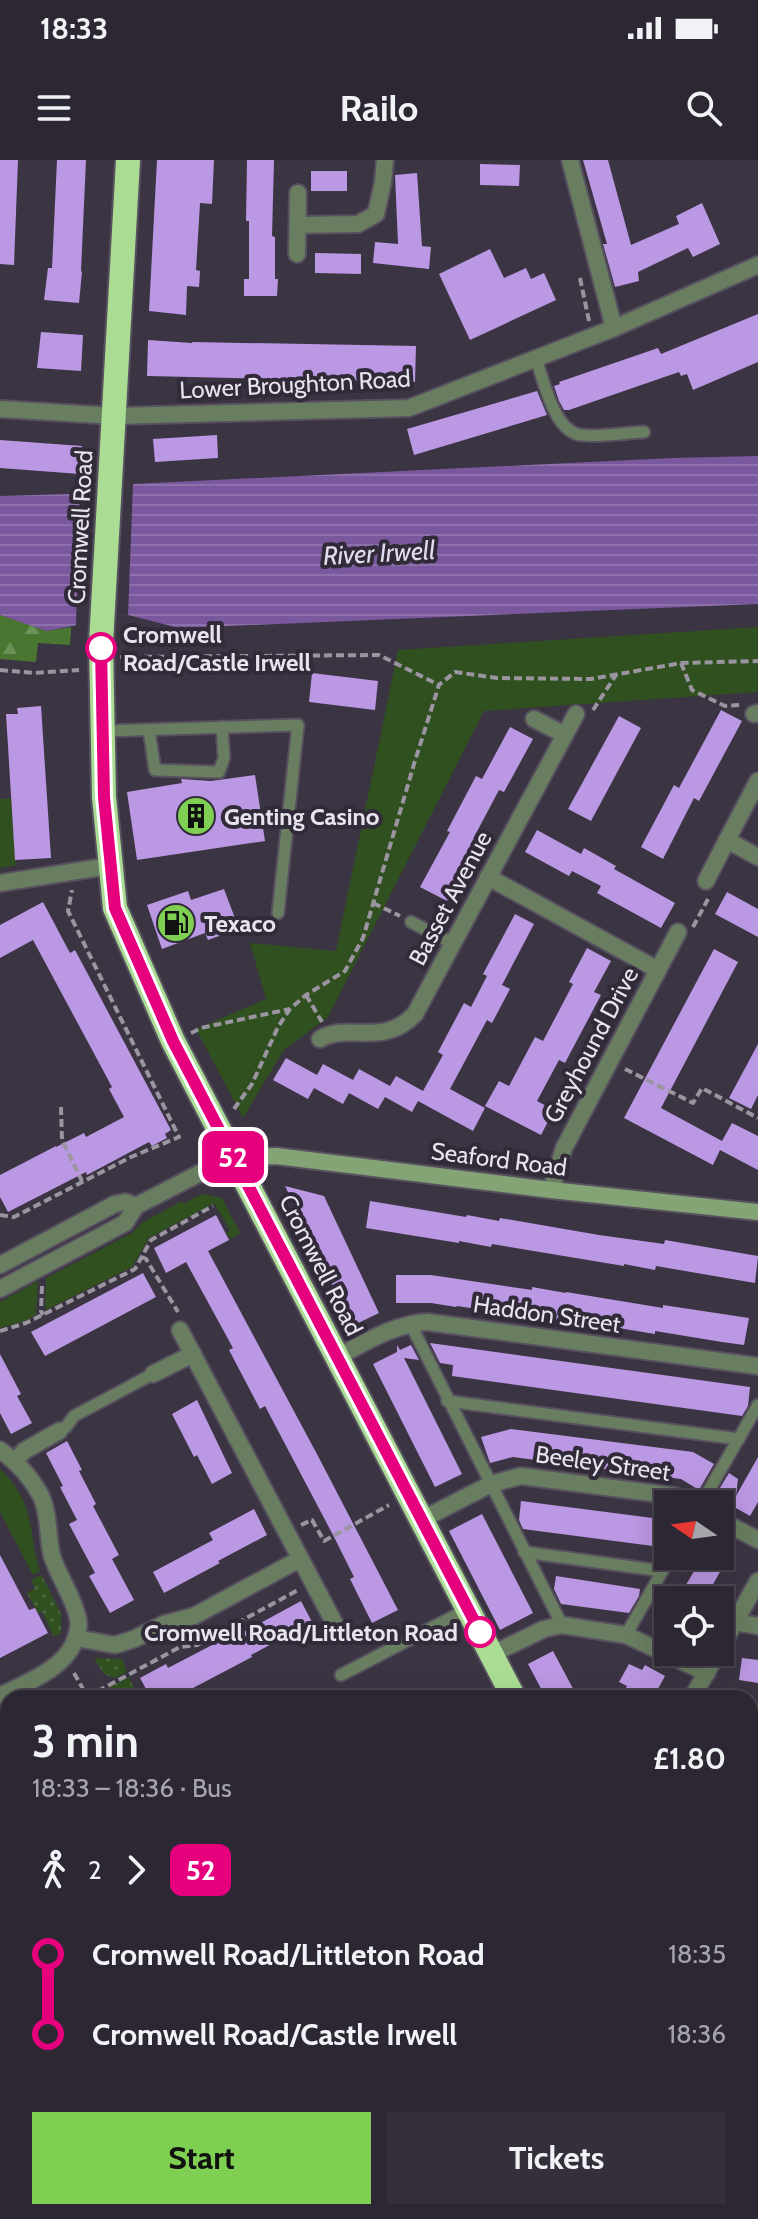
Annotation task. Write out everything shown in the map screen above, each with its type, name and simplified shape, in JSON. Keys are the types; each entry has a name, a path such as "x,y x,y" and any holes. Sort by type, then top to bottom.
{"highway":[{"name":"Cromwell Road","path":"128,160 102,663 109,866 115,908 173,1041 510,1690"}],"street":[{"path":"298,225 358,224 376,214 385,160"},
{"path":"570,160 614,328"},
{"path":"297,254 298,193"},
{"name":"Lower Broughton Road","path":"0,409 115,416 409,408 614,328 758,265"},
{"name":"Basset Avenue","path":"324,1037 372,1035 407,1023 415,1014 576,714"},
{"path":"534,719 565,735"},
{"path":"706,881 758,781"},
{"path":"727,840 758,857"},
{"path":"0,883 109,866"},
{"name":"Greyhound Drive","path":"488,877 658,970 564,1148 551,1190"},
{"path":"658,970 678,932"},
{"name":"Seaford Road","path":"235,1162 276,1156 758,1212"},
{"path":"0,1289 125,1223 136,1206 206,1170 235,1162"},
{"path":"0,1265 115,1204 125,1202 136,1206"},
{"name":"Haddon Street","path":"337,1357 391,1330 410,1323 427,1322 758,1366"},
{"path":"180,1330 338,1630"},
{"path":"153,1374 193,1354"},
{"path":"15,1461 24,1451 59,1431"},
{"path":"0,1450 15,1461 42,1498 52,1555 79,1621 76,1638 65,1657 49,1671 12,1690"},
{"name":"Beeley Street","path":"421,1520 491,1484 521,1476 654,1493"},
{"path":"734,1527 758,1540"},
{"path":"76,1638 115,1645 134,1639 164,1624 194,1616 300,1559"},
{"path":"758,1581 735,1622 758,1626"},
{"path":"492,1654 544,1629 562,1625 626,1635 707,1673"},
{"path":"697,1690 711,1666"}],"lane":[{"path":"536,359 552,405 560,423 567,429 578,435 644,432"},
{"path":"102,731 298,725 278,913"},
{"path":"149,730 155,770 219,772 224,758 222,727"},
{"path":"411,922 452,943"},
{"path":"410,1323 562,1625"},
{"path":"59,1431 74,1416 153,1374"},
{"path":"447,1401 739,1439"},
{"path":"709,1490 758,1405"},
{"path":"524,1552 662,1571 626,1635"},
{"path":"341,1675 468,1609"}],"path":[{"path":"580,278 589,323"},
{"path":"0,670 34,673 102,663 208,655 379,655 439,685"},
{"path":"220,1130 252,1084 278,1027 290,1009 306,995 345,971 363,938 439,685 455,672 497,678 591,679 681,663 758,661"},
{"path":"681,663 692,690 725,706 753,710"},
{"path":"576,714 592,712 616,675"},
{"path":"0,1215 14,1217 82,1181 179,1137 68,911 74,871"},
{"path":"678,932 690,932 711,895 706,881"},
{"path":"373,903 411,922"},
{"path":"306,995 324,1037"},
{"path":"173,1041 201,1028 290,1009"},
{"path":"609,1061 693,1103 702,1088 758,1118"},
{"path":"61,1107 62,1140 82,1181"},
{"path":"0,1331 26,1323 135,1269 151,1240 213,1206"},
{"path":"142,1257 179,1315 180,1330"},
{"path":"38,1270 42,1279 43,1315"},
{"path":"287,1533 312,1520 324,1541 409,1494"},
{"path":"101,1690 180,1647 197,1645 313,1582"},
{"path":"65,1657 84,1690"}],"green space":[{"path":"0,615 47,631 71,627 70,645 38,643 36,662 0,659"},
{"path":"758,627 758,692 484,711 328,1017 283,1051 243,1118 196,1029 266,999 250,943 336,951 398,650"},
{"path":"11,798 16,865 0,868 0,799"},
{"path":"205,1194 222,1198 240,1233 230,1239 226,1233 230,1230 214,1203 149,1238 132,1267 45,1309 46,1278 132,1233 143,1222 182,1201 184,1204"},
{"path":"38,1281 36,1315 0,1328 0,1302"},
{"path":"0,1469 26,1506 40,1571 33,1575 0,1512"},
{"path":"42,1575 61,1614 61,1634 53,1636 43,1612 38,1613 27,1593 35,1588 31,1580"},
{"path":"94,1658 122,1659 127,1672 115,1678 104,1674"},
{"path":"129,1677 135,1690 105,1690"}],"water":[{"name":"River Irwell","path":"758,456 758,604 179,628 128,615 47,631 0,615 0,496 71,494 72,487 111,483"}],"pier":[{"path":"133,484 128,615 76,626 80,487"}],"building":[{"path":"0,160 18,160 14,265 0,264"},
{"path":"57,160 86,160 79,303 44,300 48,268 52,268"},
{"path":"157,160 214,160 212,204 200,203 196,270 200,271 199,287 187,286 186,315 149,311"},
{"path":"247,160 274,160 272,236 275,237 277,296 244,296 244,279 249,279"},
{"path":"583,160 608,160 631,245 679,224 676,216 702,203 720,244 693,257 688,248 638,272 639,281 615,287 603,244 607,244"},
{"path":"480,164 520,165 519,186 480,185"},
{"path":"311,171 347,171 347,191 311,191"},
{"path":"417,173 422,246 431,247 429,269 373,263 375,242 398,244 395,175"},
{"path":"490,249 504,278 526,268 531,279 544,273 556,300 470,340 439,274"},
{"path":"315,253 361,254 361,274 315,273"},
{"path":"758,314 758,362 693,390 687,374 681,376 679,372 569,410 564,410 559,401 554,386 559,382 658,348 661,354"},
{"path":"41,332 83,335 81,371 37,368"},
{"path":"148,340 416,346 415,382 147,376"},
{"path":"537,391 547,415 414,455 407,429"},
{"path":"217,435 218,458 155,462 153,439"},
{"path":"0,440 82,446 80,474 0,468"},
{"path":"312,673 378,681 375,710 309,702"},
{"path":"41,706 51,858 15,860 6,714 18,714 17,708"},
{"path":"721,710 742,721 699,801 694,798 663,859 641,847 674,785 679,788"},
{"path":"619,716 641,728 591,821 568,809"},
{"path":"510,727 533,739 504,792 499,790 473,839 479,843 447,901 420,887 476,776 482,779"},
{"name":"Genting Casino","path":"255,775 265,841 137,860 127,792 182,783 181,779 211,781"},
{"path":"537,830 581,854 584,848 616,866 614,869 675,903 661,928 597,893 601,886 572,871 569,876 525,852"},
{"path":"224,889 239,929 208,940 205,933 162,949 147,905 188,891 191,900"},
{"path":"727,892 758,909 758,937 715,914"},
{"path":"43,902 70,953 75,950 171,1130 165,1134 167,1138 152,1146 149,1142 8,1212 0,1197 0,1175 56,1146 84,1133 86,1137 124,1117 109,1089 112,1087 33,940 0,958 0,925"},
{"path":"515,914 534,924 502,985 510,989 492,1023 487,1020 450,1089 485,1108 473,1131 418,1101 412,1112 385,1097 378,1109 349,1093 343,1104 314,1088 308,1099 273,1080 286,1058 317,1075 323,1064 353,1080 359,1069 390,1086 396,1076 423,1091 443,1055 438,1052 464,1003 471,1007 487,976 483,974"},
{"path":"587,948 611,961 594,992 601,995 565,1063 559,1060 537,1101 554,1110 541,1135 485,1106 499,1081 509,1086 535,1037 543,1041 573,984 569,982"},
{"path":"714,949 738,962 661,1108 722,1141 732,1123 758,1136 758,1170 720,1150 713,1165 624,1118"},
{"path":"758,1044 758,1095 751,1109 729,1098"},
{"path":"285,1186 324,1196 379,1313 352,1326"},
{"path":"370,1201 664,1244 665,1240 758,1256 755,1283 656,1266 655,1270 624,1266 492,1244 491,1247 459,1243 366,1228"},
{"path":"216,1215 229,1240 208,1251 398,1610 372,1623 334,1537 265,1406 260,1409 229,1350 233,1348 186,1262 166,1273 154,1248"},
{"path":"143,1273 156,1297 45,1356 31,1332"},
{"path":"396,1275 431,1275 532,1290 532,1287 749,1318 744,1345 524,1314 431,1303 396,1303"},
{"path":"430,1343 750,1387 748,1406 742,1416 452,1376 453,1365 440,1363"},
{"path":"397,1345 400,1350 411,1345 419,1360 404,1358 462,1474 435,1487 373,1364 397,1352"},
{"path":"0,1354 32,1423 11,1434 0,1413"},
{"path":"197,1400 232,1473 212,1484 172,1414"},
{"path":"511,1429 693,1452 714,1464 699,1490 681,1479 513,1457 490,1463 481,1437"},
{"path":"67,1441 96,1504 93,1506 119,1555 112,1559 134,1600 110,1613 89,1576 95,1573 69,1524 77,1520 46,1453"},
{"path":"758,1457 758,1502 750,1516 734,1507 734,1490 719,1490 729,1473 738,1479 736,1496"},
{"path":"521,1501 654,1518 654,1546 523,1529 519,1520"},
{"path":"254,1509 267,1535 164,1593 153,1572 213,1540 209,1533"},
{"path":"482,1514 533,1613 500,1630 449,1531"},
{"path":"0,1555 29,1610 35,1608 48,1633 0,1658"},
{"path":"695,1570 721,1570 712,1586 685,1586"},
{"path":"556,1576 640,1589 639,1596 629,1613 561,1604 554,1589"},
{"path":"301,1601 312,1622 189,1690 147,1690 140,1678 166,1664 168,1668 239,1631 240,1634"},
{"path":"553,1651 574,1690 542,1690 528,1664"},
{"path":"742,1658 758,1660 758,1683 739,1680"},
{"path":"629,1664 642,1670 645,1665 665,1676 657,1690 625,1690 627,1686 619,1682"}],"bus line":[{"name":"52","path":"101,648 104,797 115,908 173,1041 480,1632"}],"place":[{"name":"Cromwell Road/Castle Irwell","path":"101,648"},
{"name":"Genting Casino","path":"196,816"},
{"name":"Texaco","path":"176,923"},
{"name":"Cromwell Road/Littleton Road","path":"480,1632"}]}
